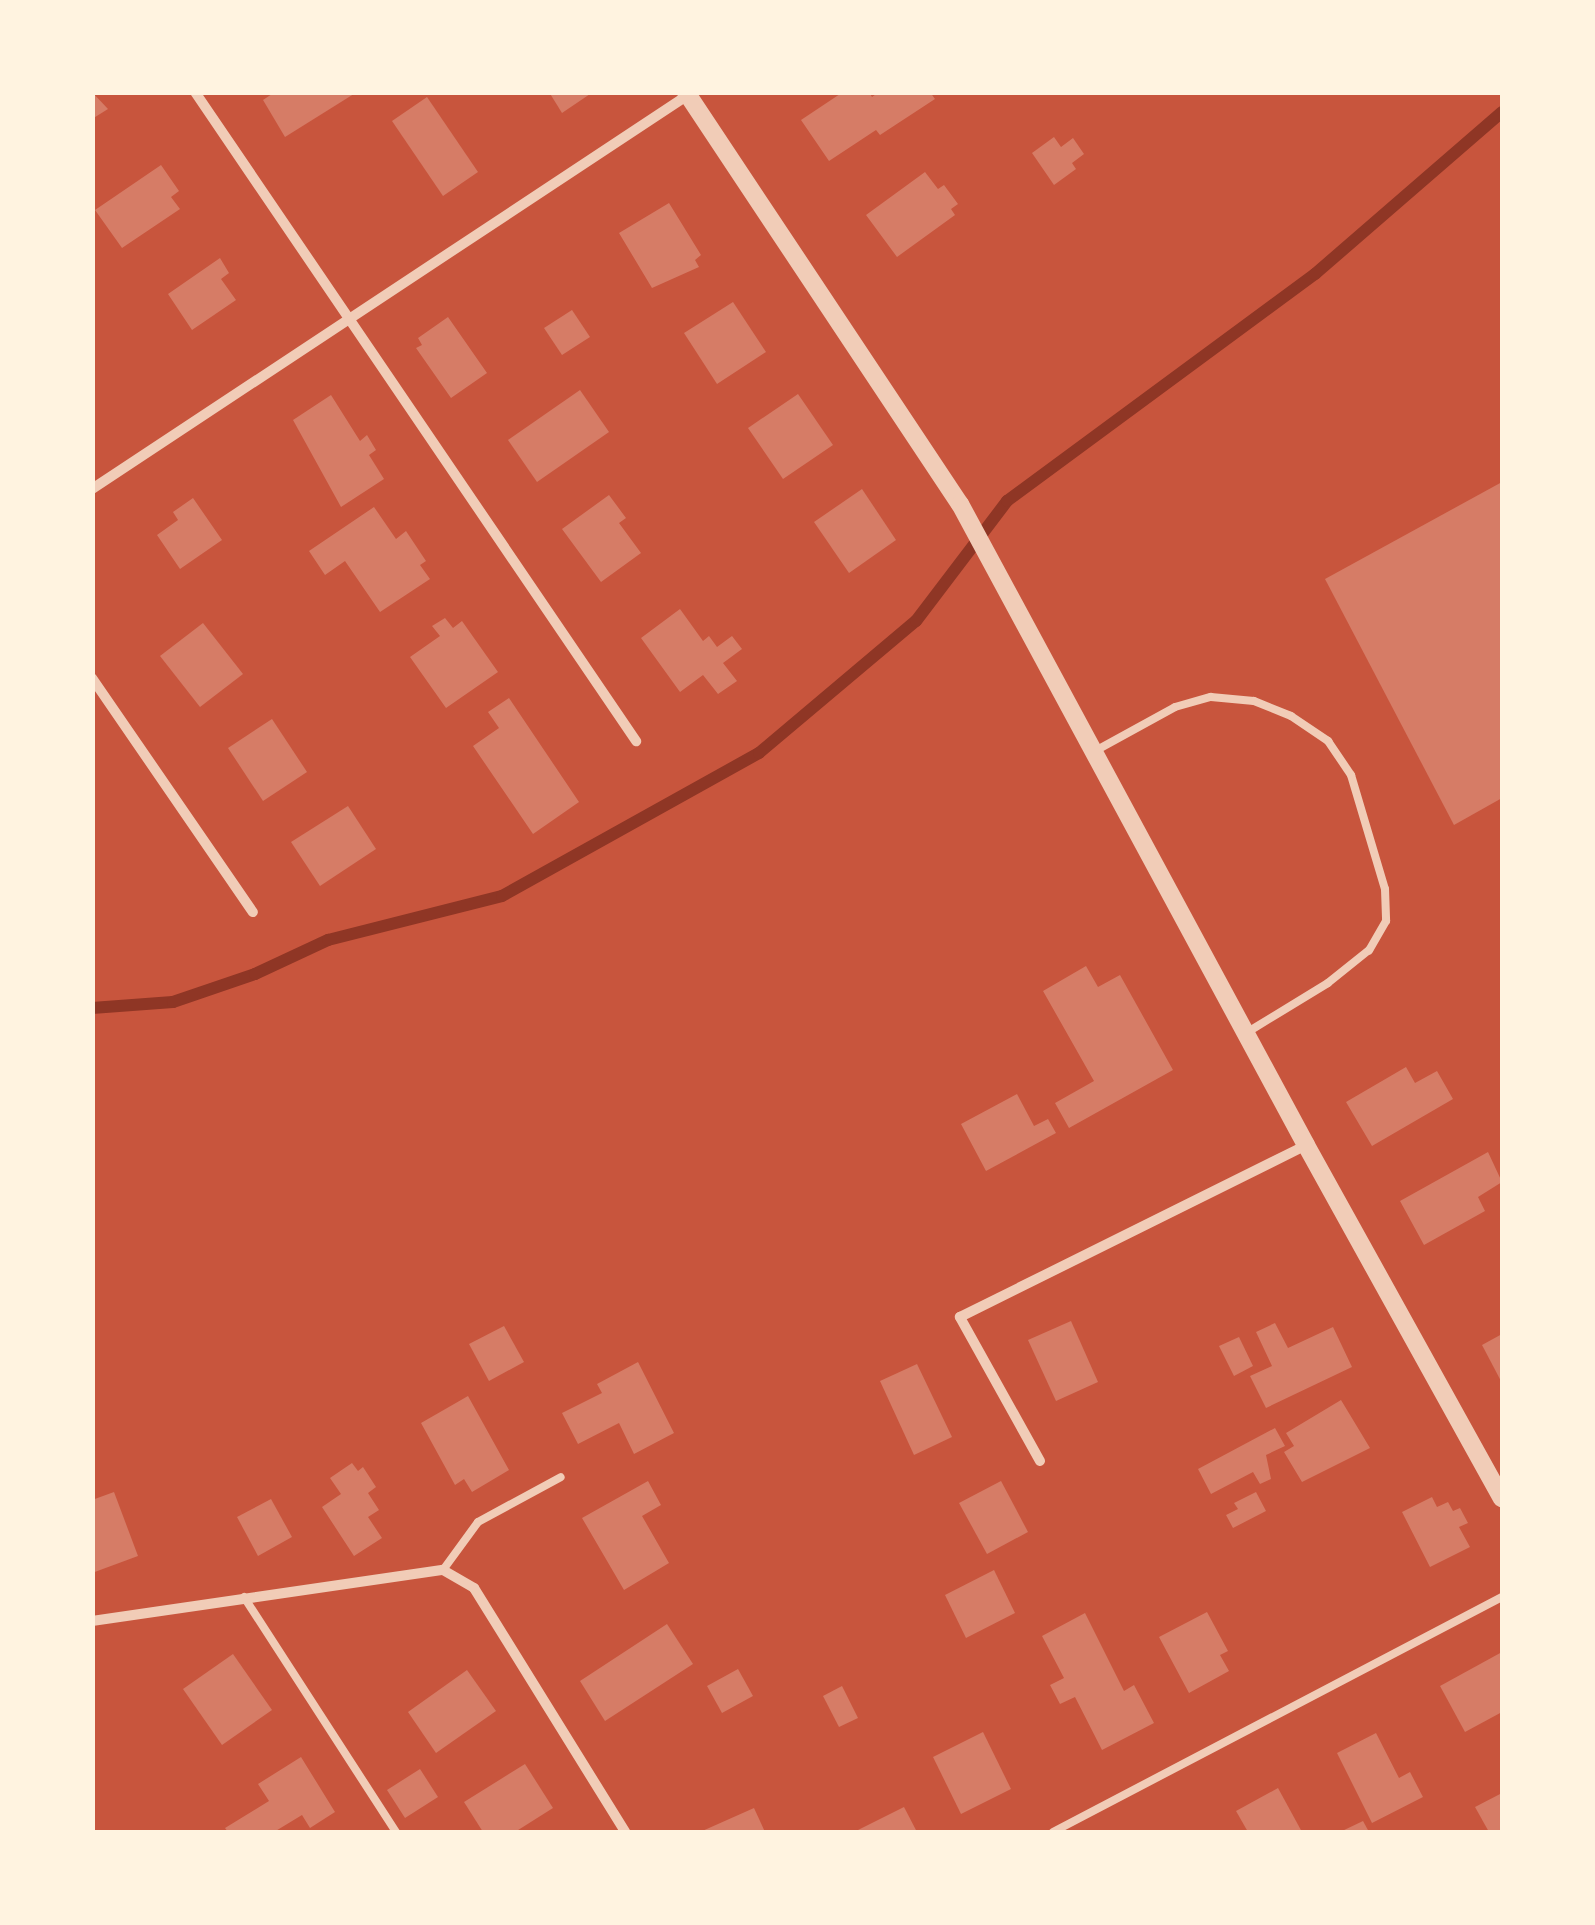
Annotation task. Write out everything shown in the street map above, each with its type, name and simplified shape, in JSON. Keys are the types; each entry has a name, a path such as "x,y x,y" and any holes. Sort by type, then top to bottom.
{"street":[{"path":"195,92 636,741"},
{"path":"92,489 687,94 960,504 1306,1145 1502,1498"},
{"path":"92,678 253,912"},
{"path":"1040,1460 960,1317 1306,1145"},
{"path":"92,1621 443,1570 474,1588 625,1832"}],"lane":[{"path":"1094,751 1174,707 1211,697 1254,701 1291,716 1328,741 1351,775 1385,890 1386,921 1369,950 1328,983 1246,1034"},
{"path":"443,1570 478,1522 561,1477"},
{"path":"1053,1832 1502,1597"},
{"path":"244,1598 396,1832"}],"building":[{"path":"92,92 108,109 92,119"},
{"path":"275,92 357,92 285,137 263,100"},
{"path":"549,92 593,92 562,113"},
{"path":"843,92 869,92 872,97 879,92 930,92 935,99 880,135 876,130 829,161 801,120"},
{"path":"427,97 478,172 443,196 392,121"},
{"path":"1054,137 1061,147 1073,138 1084,154 1072,163 1076,169 1054,185 1032,153"},
{"path":"161,165 179,191 171,197 180,209 122,248 95,210"},
{"path":"925,172 938,189 944,185 958,204 951,209 955,215 897,257 866,215"},
{"path":"669,203 701,255 695,260 699,267 652,288 619,233"},
{"path":"220,258 229,273 221,279 236,300 192,330 168,294"},
{"path":"733,302 766,352 717,384 684,333"},
{"path":"572,310 590,337 562,355 544,328"},
{"path":"448,317 487,373 451,398 416,348 422,345 418,338"},
{"path":"580,390 609,432 537,482 508,440"},
{"path":"798,394 833,445 783,479 748,428"},
{"path":"331,395 360,441 367,435 376,450 369,455 384,479 341,507 293,420"},
{"path":"1502,482 1502,798 1454,825 1325,579"},
{"path":"862,489 896,540 849,573 814,522"},
{"path":"609,495 626,518 619,523 641,553 601,582 562,529"},
{"path":"193,498 222,540 180,569 157,535 178,520 173,512"},
{"path":"374,507 396,539 406,531 426,561 420,565 430,579 380,612 345,561 325,575 309,551"},
{"path":"680,609 703,641 709,636 717,647 732,636 742,649 723,663 737,681 718,694 703,675 680,692 641,638"},
{"path":"445,618 453,628 462,621 498,672 446,708 410,657 440,636 432,626"},
{"path":"203,623 243,674 200,707 160,656"},
{"path":"509,698 579,802 533,834 473,746 499,728 488,712"},
{"path":"272,719 307,772 263,801 228,748"},
{"path":"348,806 376,849 320,886 291,842"},
{"path":"1086,966 1098,987 1120,975 1173,1070 1069,1128 1055,1103 1094,1081 1043,991"},
{"path":"1406,1067 1415,1083 1437,1071 1453,1099 1372,1146 1346,1102"},
{"path":"1017,1094 1034,1126 1048,1119 1056,1133 986,1171 961,1124"},
{"path":"1488,1152 1502,1182 1478,1197 1485,1211 1424,1245 1400,1201"},
{"path":"1071,1321 1098,1382 1056,1401 1028,1340"},
{"path":"1275,1323 1288,1348 1333,1327 1352,1367 1266,1408 1250,1376 1272,1366 1256,1332"},
{"path":"504,1326 524,1362 489,1381 469,1344"},
{"path":"1502,1334 1502,1383 1482,1345"},
{"path":"1239,1337 1253,1366 1234,1376 1219,1346"},
{"path":"638,1362 674,1433 634,1454 619,1423 578,1444 562,1413 602,1393 597,1384"},
{"path":"917,1364 952,1437 914,1455 880,1381"},
{"path":"468,1396 509,1470 472,1492 464,1479 455,1485 421,1423"},
{"path":"1341,1400 1370,1448 1302,1482 1284,1452 1294,1446 1286,1433"},
{"path":"1275,1428 1285,1446 1266,1455 1271,1479 1260,1484 1253,1472 1211,1494 1198,1469"},
{"path":"352,1463 358,1471 363,1467 376,1487 368,1493 379,1510 368,1517 382,1538 354,1556 322,1507 341,1494 330,1478"},
{"path":"648,1481 661,1505 642,1516 669,1563 624,1590 582,1518"},
{"path":"1001,1481 1028,1532 987,1554 959,1503"},
{"path":"114,1492 138,1556 92,1573 92,1500"},
{"path":"1256,1492 1266,1511 1233,1528 1226,1515 1238,1509 1234,1503"},
{"path":"1432,1497 1437,1507 1448,1502 1453,1511 1460,1508 1468,1523 1459,1527 1470,1547 1430,1567 1402,1512"},
{"path":"271,1499 292,1537 258,1556 237,1517"},
{"path":"994,1570 1015,1613 966,1638 945,1595"},
{"path":"1207,1612 1228,1651 1220,1655 1229,1671 1189,1693 1159,1637"},
{"path":"1085,1613 1124,1691 1134,1685 1154,1723 1102,1750 1075,1697 1060,1704 1050,1685 1064,1678 1042,1636"},
{"path":"667,1624 693,1664 605,1721 580,1681"},
{"path":"1502,1652 1502,1712 1465,1732 1440,1686"},
{"path":"233,1654 272,1710 222,1745 183,1689"},
{"path":"738,1669 753,1696 722,1713 707,1686"},
{"path":"467,1670 496,1711 436,1753 408,1712"},
{"path":"842,1686 858,1718 839,1727 823,1696"},
{"path":"983,1732 1011,1789 961,1814 933,1757"},
{"path":"1376,1733 1399,1778 1410,1772 1423,1797 1372,1823 1337,1753"},
{"path":"301,1757 335,1812 310,1828 302,1815 274,1832 228,1832 225,1828 269,1801 258,1784"},
{"path":"525,1764 553,1808 515,1832 483,1832 464,1802"},
{"path":"420,1769 438,1797 405,1818 387,1790"},
{"path":"1278,1788 1302,1832 1248,1832 1236,1811"},
{"path":"1502,1793 1502,1832 1489,1832 1475,1807"},
{"path":"904,1807 917,1832 854,1832"},
{"path":"754,1808 765,1832 700,1832"},
{"path":"1363,1821 1369,1832 1340,1832"}],"waterway":[{"path":"92,1008 173,1002 255,974 328,940 502,896 759,753 916,621 1007,501 1315,274 1502,112"}]}
